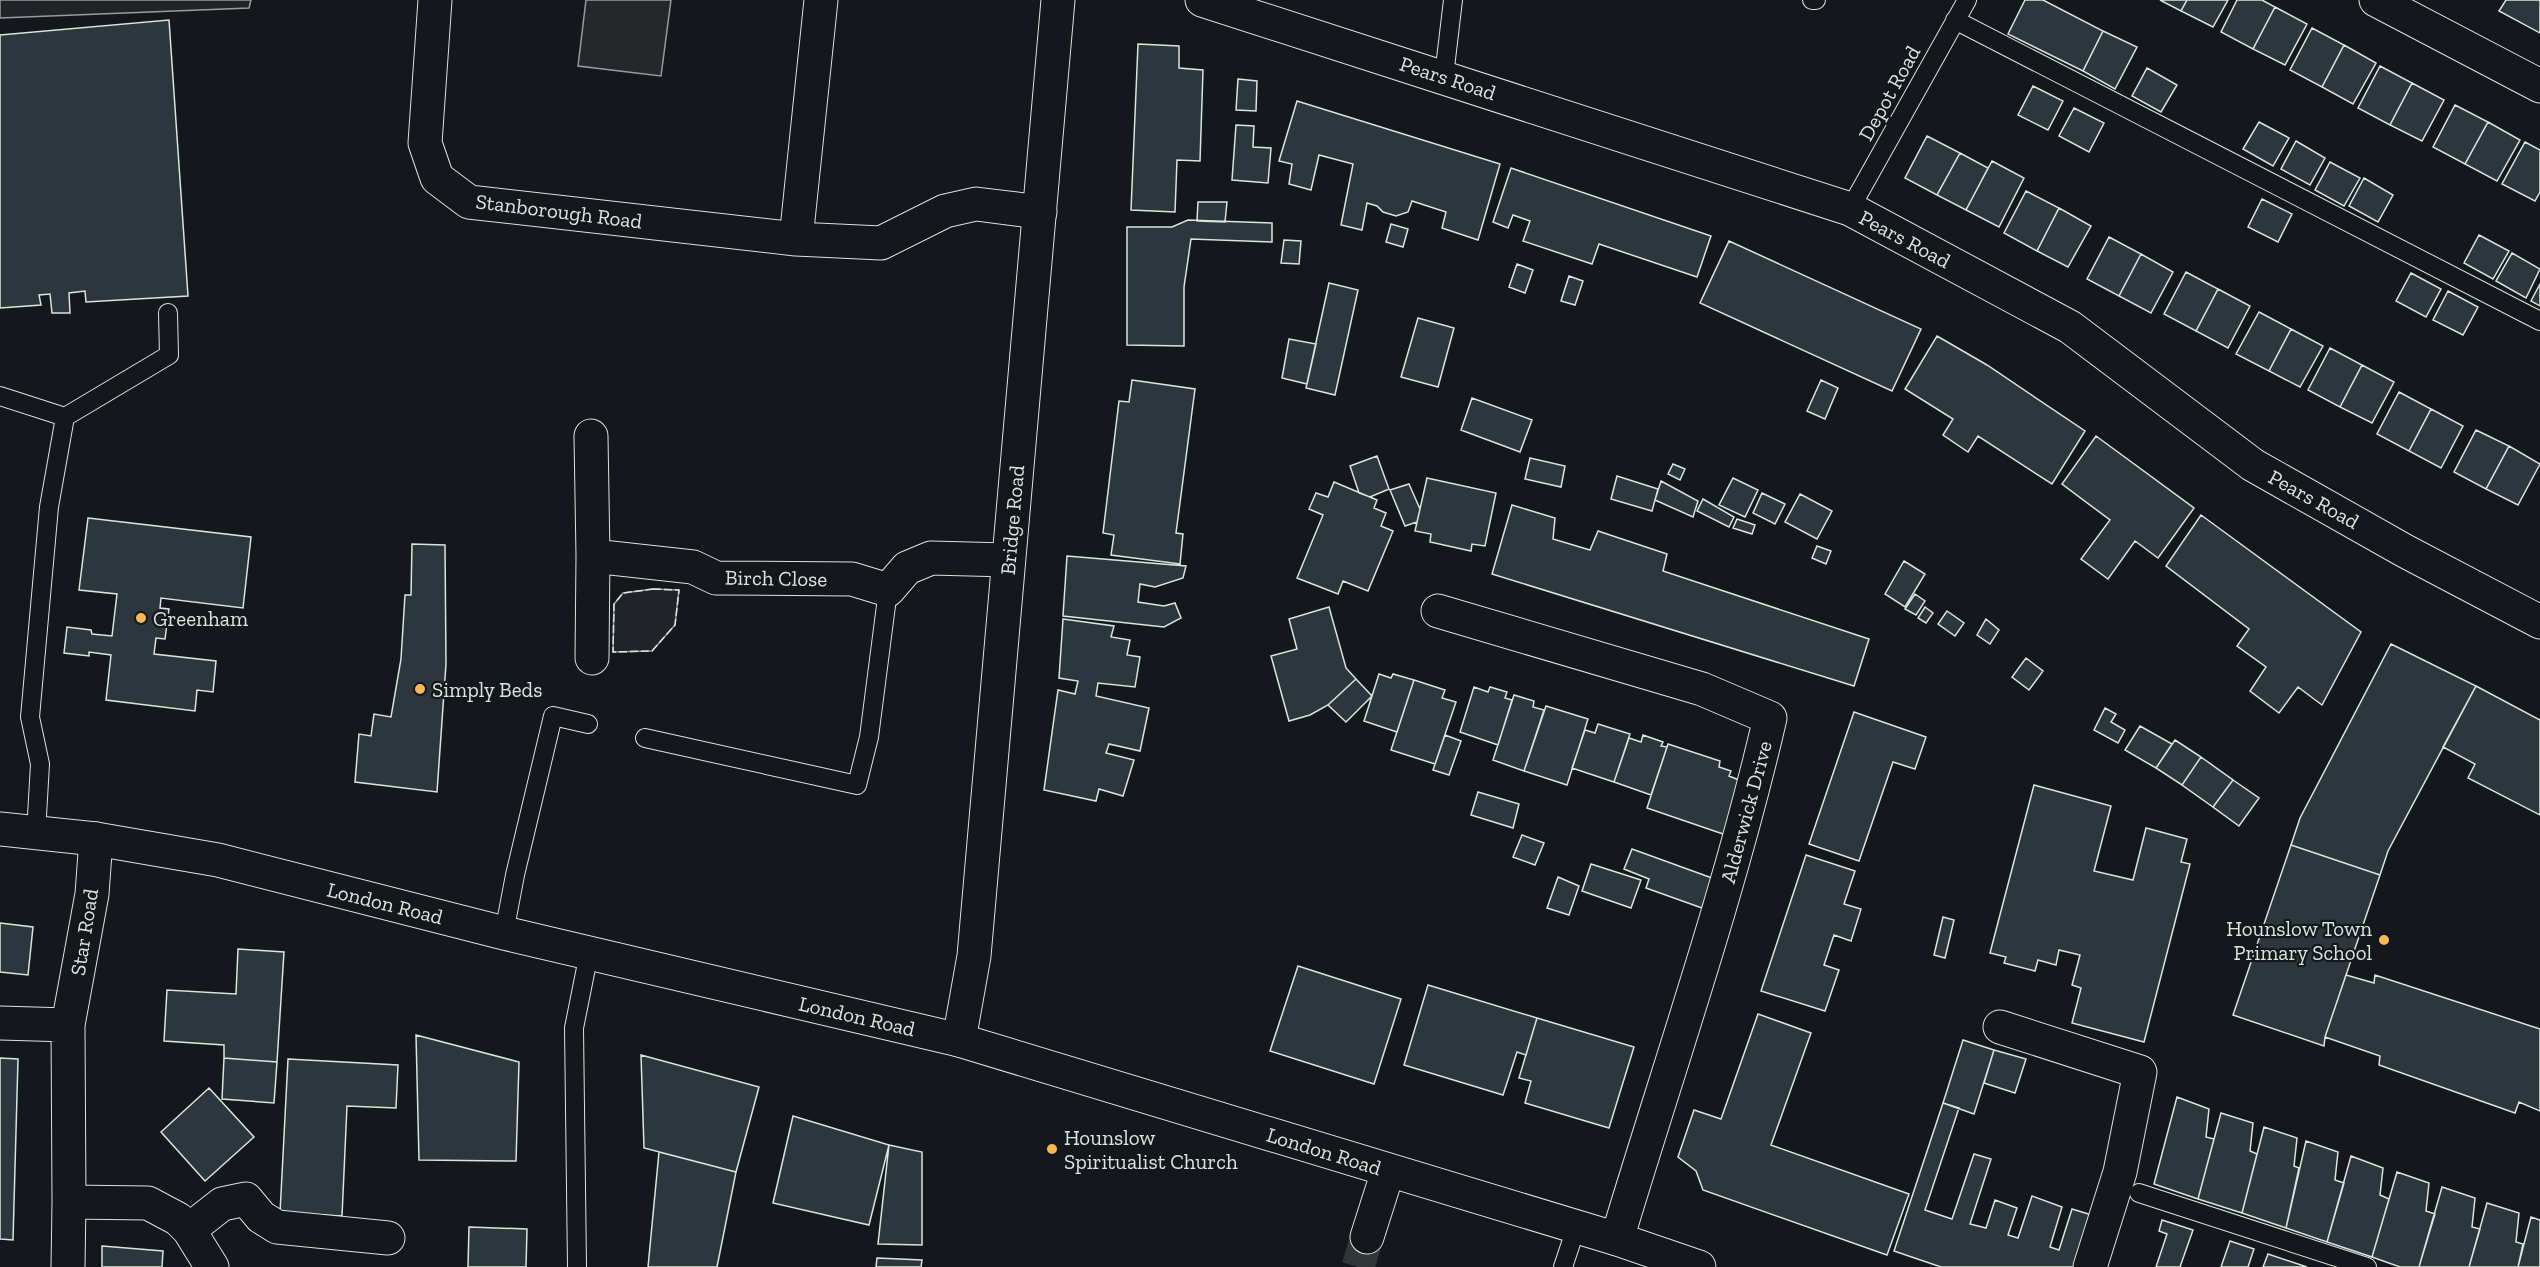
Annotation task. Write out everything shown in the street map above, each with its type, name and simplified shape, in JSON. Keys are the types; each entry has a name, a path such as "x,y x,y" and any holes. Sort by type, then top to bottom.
{"street":[{"name":"Stanborough Road","path":"435,0 425,143 437,178 469,202 796,239 881,243 945,210 976,204 1040,212"},
{"path":"796,239 821,0"},
{"name":"Bridge Road","path":"959,1040 974,957 1058,0"},
{"name":"Pears Road","path":"1203,0 1850,209 2070,327 2253,465 2405,551 2540,622"},
{"path":"2376,0 2540,86"},
{"path":"591,436 592,658"},
{"name":"Birch Close","path":"593,556 693,567 716,578 852,579 888,590"},
{"path":"888,590 907,568 931,558 1008,560"},
{"name":"Alderwick Drive","path":"1438,611 1702,690 1770,718 1749,810 1684,1029 1617,1239"},
{"name":"London Road","path":"0,828 96,839 218,860 504,933 959,1040 1617,1239 1699,1267"},
{"name":"Star Road","path":"68,1267 68,1025 92,894 96,839"},
{"path":"0,1023 68,1025"},
{"path":"2000,1027 2140,1072 2120,1172 2090,1267"},
{"path":"1367,1237 1388,1171"},
{"path":"189,1230 222,1204 246,1199 261,1217 277,1227 388,1238"},
{"path":"69,1203 148,1203 178,1219 189,1230 212,1267"}],"lane":[{"path":"1444,76 1453,0"},
{"name":"Depot Road","path":"1850,209 1967,0"},
{"path":"1955,20 2540,321"},
{"path":"0,396 65,417 169,355 168,313"},
{"path":"36,833 40,764 30,717 50,507 65,417"},
{"path":"645,738 857,785 869,737 888,590"},
{"path":"504,933 515,875 553,716 588,724"},
{"path":"577,1267 574,1028 589,952"},
{"path":"2139,1193 2367,1267"},
{"path":"1563,1267 1576,1228"}],"shaded area":[{"path":"0,0 251,0 249,8 0,18"},
{"path":"586,0 671,0 661,76 578,66"},
{"path":"653,589 679,590 675,625 652,651 613,652 614,604 623,593"}],"building":[{"path":"2025,0 2043,0 2103,31 2083,71 2008,34"},
{"path":"2160,0 2187,0 2181,11"},
{"path":"2187,0 2228,0 2213,27 2181,11"},
{"path":"2237,0 2262,0 2275,7 2253,49 2221,32"},
{"path":"2506,0 2540,0 2540,33 2499,11"},
{"path":"2275,7 2307,24 2285,65 2253,49"},
{"path":"169,20 188,296 86,302 85,291 69,293 70,313 52,313 50,294 39,295 41,305 0,308 0,35"},
{"path":"2312,28 2344,45 2322,87 2290,70"},
{"path":"2103,31 2137,47 2115,89 2083,71"},
{"path":"1138,44 1179,46 1179,68 1203,70 1200,161 1177,160 1175,212 1131,210"},
{"path":"2344,45 2376,63 2353,104 2322,87"},
{"path":"2380,66 2412,83 2390,125 2358,108"},
{"path":"2147,68 2177,85 2161,112 2132,96"},
{"path":"1238,79 1257,81 1256,111 1236,110"},
{"path":"2412,83 2444,100 2422,141 2390,125"},
{"path":"2033,86 2063,101 2048,130 2018,115"},
{"path":"1297,101 1500,164 1478,240 1442,228 1446,212 1412,201 1408,212 1396,216 1367,203 1362,230 1341,225 1353,164 1319,155 1311,190 1289,184 1292,164 1279,161"},
{"path":"2455,105 2488,122 2465,164 2433,147"},
{"path":"2074,108 2104,123 2089,152 2059,136"},
{"path":"2259,122 2289,138 2273,166 2243,149"},
{"path":"2488,122 2520,140 2497,181 2465,164"},
{"path":"1236,125 1254,126 1253,147 1271,148 1268,183 1232,180"},
{"path":"1927,136 1960,153 1937,195 1905,178"},
{"path":"2296,141 2325,158 2310,185 2281,169"},
{"path":"2525,142 2540,150 2540,192 2535,201 2502,184"},
{"path":"1960,153 1988,168 1966,210 1937,195"},
{"path":"1992,161 2024,178 1999,227 1966,210"},
{"path":"2330,162 2360,178 2344,206 2315,190"},
{"path":"1511,168 1711,236 1697,277 1599,244 1592,264 1523,241 1530,221 1513,215 1508,228 1493,222"},
{"path":"2364,178 2393,195 2378,222 2349,206"},
{"path":"2026,191 2059,208 2037,251 2004,233"},
{"path":"2262,199 2292,214 2278,242 2248,227"},
{"path":"1198,202 1227,202 1225,222 1197,221"},
{"path":"2059,208 2091,226 2068,267 2037,251"},
{"path":"1188,220 1272,223 1272,242 1191,239 1184,287 1184,346 1127,345 1127,227 1172,227"},
{"path":"1391,224 1408,229 1403,247 1386,242"},
{"path":"2479,235 2509,251 2493,279 2464,263"},
{"path":"2109,237 2141,254 2119,296 2087,279"},
{"path":"1284,240 1301,241 1299,264 1281,263"},
{"path":"1729,241 1921,329 1892,391 1700,303"},
{"path":"2512,253 2540,269 2526,298 2496,281"},
{"path":"2141,254 2173,272 2151,313 2119,296"},
{"path":"1517,264 1533,270 1525,293 1509,287"},
{"path":"2186,272 2218,289 2196,331 2164,314"},
{"path":"2411,273 2441,289 2426,317 2396,301"},
{"path":"1569,276 1583,281 1575,305 1561,301"},
{"path":"1329,283 1358,290 1335,395 1306,388"},
{"path":"2540,284 2540,306 2531,301"},
{"path":"2218,289 2250,306 2228,348 2196,331"},
{"path":"2448,291 2478,307 2463,335 2433,320"},
{"path":"2259,312 2291,329 2269,371 2236,354"},
{"path":"1418,318 1454,328 1438,387 1401,377"},
{"path":"2291,329 2323,346 2300,387 2269,371"},
{"path":"1937,336 1987,365 2085,431 2052,484 1978,436 1968,452 1943,435 1953,419 1905,389"},
{"path":"1289,339 1316,344 1307,384 1282,378"},
{"path":"2330,348 2362,365 2340,407 2308,390"},
{"path":"2362,365 2394,382 2372,423 2340,407"},
{"path":"1132,380 1195,389 1176,533 1183,534 1180,564 1111,555 1114,535 1103,533 1119,401 1129,402"},
{"path":"1821,380 1838,388 1825,419 1807,411"},
{"path":"2399,392 2431,409 2409,451 2377,434"},
{"path":"1472,398 1532,420 1520,452 1461,430"},
{"path":"2431,409 2463,426 2441,468 2409,451"},
{"path":"2476,430 2509,446 2486,489 2454,472"},
{"path":"2096,436 2194,508 2158,558 2135,541 2108,579 2081,559 2110,520 2062,484"},
{"path":"2509,446 2540,464 2518,505 2486,489"},
{"path":"1377,456 1389,489 1370,497 1359,493 1350,466"},
{"path":"1530,458 1565,466 1561,487 1525,479"},
{"path":"1673,464 1685,469 1680,480 1668,474"},
{"path":"1617,476 1658,489 1652,511 1611,499"},
{"path":"1427,478 1496,493 1485,546 1472,544 1471,551 1430,542 1431,534 1415,531"},
{"path":"1733,478 1758,490 1745,517 1719,505"},
{"path":"1661,481 1698,501 1693,517 1655,500"},
{"path":"1334,482 1377,500 1374,508 1386,513 1381,526 1393,531 1368,591 1343,581 1338,594 1297,578 1323,515 1309,509 1316,493 1328,497"},
{"path":"1409,484 1420,509 1417,522 1405,526 1390,490"},
{"path":"1762,493 1785,504 1775,524 1753,513"},
{"path":"1800,494 1832,511 1817,539 1785,522"},
{"path":"1703,499 1734,517 1729,527 1697,511"},
{"path":"1512,505 1555,518 1553,539 1590,550 1598,531 1667,554 1663,571 1869,639 1854,686 1492,574"},
{"path":"2201,515 2361,632 2322,705 2298,687 2279,713 2250,691 2266,667 2237,646 2249,629 2166,566"},
{"name":"Greenham","path":"88,518 251,537 243,608 161,598 160,608 169,609 165,639 156,638 154,654 216,661 213,692 197,690 195,711 106,700 111,655 89,652 89,656 64,653 67,627 91,630 92,634 112,636 117,594 79,590"},
{"path":"1737,519 1755,525 1752,534 1733,528"},
{"name":"Simply Beds","path":"412,544 445,545 446,664 437,792 355,782 359,734 371,736 374,714 391,717 401,659 405,595 411,595"},
{"path":"1817,546 1831,551 1826,564 1812,558"},
{"path":"1067,556 1186,566 1183,578 1155,587 1140,584 1138,602 1164,606 1175,603 1181,618 1164,627 1063,616"},
{"path":"1904,561 1925,574 1905,607 1885,594"},
{"path":"1915,594 1925,601 1916,615 1905,609"},
{"path":"1329,607 1346,668 1356,679 1328,705 1310,715 1289,721 1271,656 1297,649 1289,619"},
{"path":"1925,607 1933,613 1926,623 1918,618"},
{"path":"1947,611 1964,623 1955,636 1938,624"},
{"path":"1063,619 1114,626 1111,637 1130,640 1127,655 1140,657 1135,687 1098,683 1096,696 1149,708 1140,751 1109,744 1106,753 1134,760 1123,796 1099,789 1096,801 1044,790 1058,690 1075,694 1078,681 1059,678"},
{"path":"1986,619 1999,630 1990,644 1977,635"},
{"path":"2391,644 2476,686 2388,851 2380,875 2291,845 2300,818"},
{"path":"2026,658 2043,671 2029,690 2012,677"},
{"path":"1379,674 1391,678 1393,674 1414,680 1397,732 1364,721"},
{"path":"1356,679 1372,696 1346,722 1328,705"},
{"path":"1414,680 1445,690 1442,698 1456,702 1435,764 1391,750"},
{"path":"2476,686 2540,720 2540,815 2468,778 2475,764 2443,747"},
{"path":"1474,687 1488,692 1490,687 1507,692 1505,698 1512,700 1498,745 1460,732"},
{"path":"1514,695 1534,701 1533,707 1544,710 1524,771 1493,760"},
{"path":"1546,706 1588,719 1567,785 1524,771"},
{"path":"2105,708 2116,714 2111,722 2125,730 2118,743 2094,730"},
{"path":"1854,712 1926,737 1915,769 1893,762 1859,861 1809,844"},
{"path":"1598,724 1630,734 1614,782 1572,768 1585,730 1595,733"},
{"path":"2140,726 2172,744 2156,768 2125,750"},
{"path":"1445,735 1461,741 1449,775 1433,770"},
{"path":"1643,735 1663,742 1661,746 1667,747 1651,795 1614,782 1629,738 1641,742"},
{"path":"2175,740 2201,757 2182,785 2156,768"},
{"path":"1668,744 1720,761 1719,767 1731,771 1729,776 1744,782 1726,835 1647,808"},
{"path":"2201,757 2233,780 2213,807 2182,785"},
{"path":"2233,780 2259,798 2239,826 2213,807"},
{"path":"2034,785 2111,806 2094,871 2133,880 2146,828 2187,839 2181,862 2190,864 2144,1042 2072,1023 2081,988 2072,985 2080,955 2059,950 2056,965 2038,960 2035,971 2004,963 2006,957 1990,953"},
{"path":"1478,792 1519,804 1513,828 1471,815"},
{"path":"1522,835 1544,843 1535,865 1513,857"},
{"path":"2291,845 2380,875 2325,1037 2324,1046 2233,1015"},
{"path":"1632,849 1712,878 1702,908 1646,888 1649,879 1624,869"},
{"path":"1806,855 1855,871 1844,904 1861,909 1851,941 1834,935 1824,965 1839,970 1825,1011 1761,991"},
{"path":"1591,864 1641,880 1631,908 1582,891"},
{"path":"1558,877 1579,886 1569,915 1547,908"},
{"path":"1943,917 1954,920 1945,958 1934,955"},
{"path":"0,923 33,927 28,975 0,972"},
{"path":"238,949 284,952 277,1062 224,1058 224,1045 164,1041 167,990 236,994"},
{"path":"1298,966 1401,999 1374,1084 1270,1051"},
{"path":"2346,975 2374,983 2375,975 2540,1029 2540,1111 2519,1102 2515,1113 2379,1065 2380,1056 2325,1037"},
{"path":"1428,985 1537,1018 1526,1055 1517,1052 1503,1095 1404,1065"},
{"path":"1758,1014 1811,1033 1771,1145 1909,1194 1887,1255 1703,1190 1696,1171 1678,1157 1694,1110 1721,1119"},
{"path":"1537,1018 1634,1047 1609,1128 1525,1103 1531,1081 1519,1078"},
{"path":"416,1035 519,1062 516,1161 419,1160"},
{"path":"1963,1040 1994,1050 1974,1114 1943,1103"},
{"path":"1994,1050 2026,1059 2015,1093 1984,1083"},
{"path":"641,1055 759,1087 736,1172 644,1148"},
{"path":"0,1058 18,1059 13,1240 0,1239"},
{"path":"224,1058 277,1062 274,1103 222,1099"},
{"path":"288,1059 398,1065 396,1108 347,1106 342,1216 280,1213"},
{"path":"209,1088 254,1137 205,1181 161,1132"},
{"path":"2177,1097 2209,1109 2206,1137 2214,1139 2198,1199 2154,1184"},
{"path":"1943,1103 1959,1108 1925,1210 1952,1219 1974,1154 1991,1159 1970,1224 1986,1228 1995,1200 2017,1208 2008,1235 2018,1238 2032,1196 2062,1207 2050,1247 2059,1250 2072,1209 2095,1216 2078,1267 1941,1267 1894,1251"},
{"path":"2221,1113 2253,1123 2250,1151 2257,1154 2242,1213 2198,1199"},
{"path":"793,1116 889,1145 869,1225 773,1203"},
{"path":"2264,1127 2297,1138 2294,1166 2299,1168 2286,1228 2242,1213"},
{"path":"2306,1141 2338,1152 2335,1180 2344,1183 2327,1242 2286,1228"},
{"path":"889,1145 922,1152 922,1245 878,1244"},
{"path":"659,1152 736,1172 717,1267 648,1267"},
{"path":"2351,1156 2383,1168 2380,1195 2389,1199 2372,1257 2327,1242"},
{"path":"2397,1172 2429,1183 2426,1211 2435,1214 2419,1267 2400,1267 2372,1257"},
{"path":"2442,1187 2475,1198 2472,1227 2480,1229 2469,1267 2419,1267"},
{"path":"2487,1203 2519,1213 2516,1242 2523,1244 2518,1267 2469,1267"},
{"path":"2531,1217 2540,1220 2540,1267 2518,1267"},
{"path":"2162,1220 2193,1230 2180,1267 2156,1267 2167,1234 2159,1231"},
{"path":"469,1227 527,1229 526,1267 468,1267"},
{"path":"2230,1241 2254,1249 2248,1267 2221,1267"},
{"path":"102,1246 163,1251 162,1267 102,1267"},
{"path":"2268,1254 2307,1267 2263,1267"},
{"path":"877,1258 922,1260 921,1267 876,1267"}],"tunnel":[{"path":"1358,1267 1367,1237"}],"fence":[{"path":"653,589 679,590 675,625 652,651 613,652 614,604 623,593 653,589"}],"place":[{"name":"Greenham","path":"141,618"},
{"name":"Simply Beds","path":"420,689"},
{"name":"Hounslow Town Primary School","path":"2384,940"},
{"name":"Hounslow Spiritualist Church","path":"1052,1149"}]}
